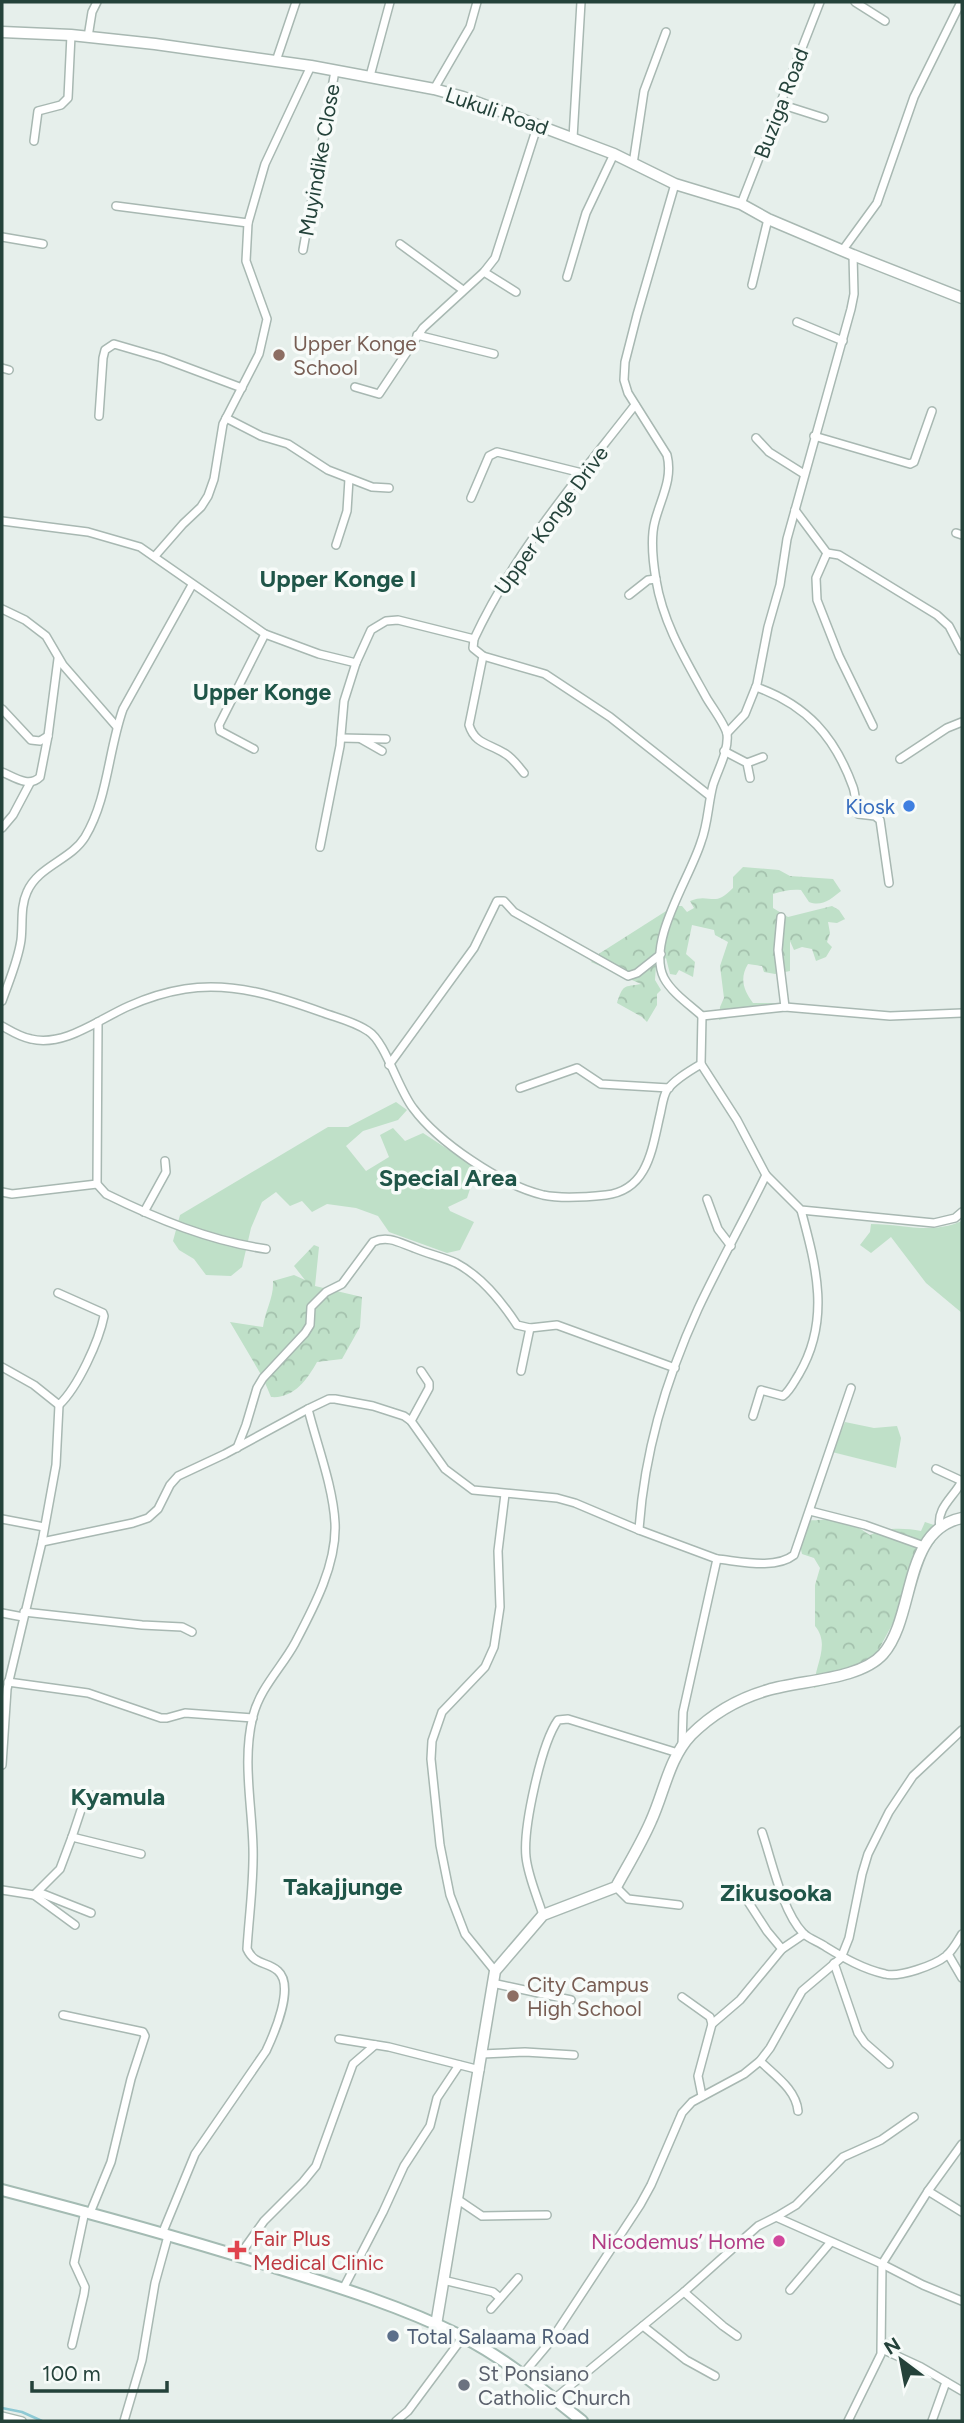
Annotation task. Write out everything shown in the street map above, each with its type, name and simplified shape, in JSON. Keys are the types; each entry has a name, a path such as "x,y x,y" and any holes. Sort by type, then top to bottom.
{"main road":[{"path":"2,2190 239,2256 343,2289 436,2325 463,2337 523,2374 582,2421"}],"street":[{"path":"88,37 92,12 97,2"},
{"path":"276,61 296,2"},
{"path":"370,76 390,2"},
{"path":"435,89 470,27 477,2"},
{"path":"573,138 581,2"},
{"name":"Buziga Road","path":"741,204 821,2"},
{"path":"855,2 885,21"},
{"path":"753,1416 761,1390 783,1396 806,1361 815,1334 819,1286 802,1210 765,1175 737,1120 701,1064 702,1016 664,977 661,954 664,934 703,837 710,796 727,733 745,714 756,687 795,510 854,294 847,253 877,203 914,97 961,2"},
{"name":"Lukuli Road","path":"2,32 71,35 276,61 435,89 538,124 676,184 741,204 768,219 847,253 962,298"},
{"path":"633,164 644,91 666,32"},
{"path":"34,141 38,111 61,104 68,97 71,35"},
{"path":"155,556 208,496 226,418 257,360 267,319 246,261 248,223 265,164 311,66"},
{"name":"Muyindike Close","path":"303,250 335,71"},
{"path":"780,104 824,118"},
{"path":"355,387 379,394 417,335 484,272 498,253 538,124"},
{"path":"566,277 586,213 614,155"},
{"path":"676,184 636,314 625,362 624,380 635,405 654,430 670,465 670,475 654,524 653,551 663,612 680,650 727,733"},
{"path":"116,206 248,223"},
{"path":"752,285 768,219"},
{"path":"2,237 43,244"},
{"path":"400,244 463,290"},
{"path":"484,272 516,292"},
{"path":"797,322 843,341"},
{"path":"417,335 494,354"},
{"path":"99,416 103,358 105,350 114,344 162,358 242,388"},
{"name":"Upper Konge Drive","path":"474,639 505,578 537,531 635,405"},
{"path":"814,436 910,464 914,462 932,411"},
{"path":"226,418 261,436 288,444 328,471 372,487 389,488"},
{"path":"756,438 769,453 804,474"},
{"path":"471,498 489,456 497,452 582,473"},
{"path":"336,545 348,511 349,479"},
{"path":"795,510 827,553 839,555 937,615 949,626 962,651"},
{"path":"2,521 88,532 123,541 155,556 192,585 265,634 318,654 356,663"},
{"path":"827,553 816,578 817,600 839,656 873,726"},
{"path":"629,595 648,580 656,579"},
{"path":"2,1001 18,952 26,893 36,879 55,862 79,846 88,831 103,788 117,727 136,682 192,585"},
{"path":"2,609 25,620 50,641 58,659 117,727"},
{"path":"320,847 341,738 344,701 356,663 371,630 386,621 398,620 474,639 473,648 483,656 545,674 610,717 710,796"},
{"path":"254,748 226,736 220,732 219,725 265,634"},
{"path":"483,656 469,725 479,742 505,753 524,773"},
{"path":"2,772 30,783 40,777 58,659"},
{"path":"756,687 807,713 824,733 853,786 858,814 875,816 880,820 888,883"},
{"path":"2,709 31,740 40,741 48,736"},
{"path":"900,759 947,728 962,722"},
{"path":"341,738 386,738"},
{"path":"358,738 382,751"},
{"path":"724,751 747,763 763,757"},
{"path":"747,763 750,778"},
{"path":"2,828 13,815 30,783"},
{"path":"389,1065 474,948 497,901 504,901 514,912 628,976 637,973 661,954"},
{"path":"781,917 778,950 785,1007"},
{"path":"2,1026 30,1039 45,1040 69,1035 142,1001 181,989 229,988 278,998 367,1030 380,1043 413,1108 435,1133 458,1151 508,1182 544,1195 559,1197 624,1192 635,1185 653,1147 664,1096 669,1088 701,1064"},
{"path":"702,1016 785,1007 890,1016 962,1013"},
{"path":"98,1021 97,1184 106,1194 179,1227 223,1241 266,1249"},
{"path":"520,1088 577,1068 601,1084 669,1088"},
{"path":"144,1212 166,1172 165,1161"},
{"path":"639,1530 645,1471 659,1413 698,1308 765,1175"},
{"path":"2,1192 12,1194 97,1184"},
{"path":"708,1199 718,1230 731,1245"},
{"path":"802,1210 934,1223 955,1218 962,1212"},
{"path":"237,1448 257,1388 305,1333 310,1325 311,1307 326,1292 342,1284 368,1248 379,1239 393,1239 464,1268 508,1311 517,1325 530,1328 557,1325 675,1368"},
{"path":"2,1765 8,1682 42,1542 56,1465 59,1405 68,1396 78,1378 100,1332 104,1315 58,1293"},
{"path":"521,1371 530,1328"},
{"path":"2,1367 34,1385 59,1405"},
{"path":"411,1421 429,1388 429,1383 421,1371"},
{"path":"42,1542 142,1521 158,1509 178,1475 237,1448 308,1409 335,1399 382,1409 411,1421 439,1462 464,1485 483,1492 565,1500 717,1559 765,1562 791,1558 799,1546 851,1388"},
{"path":"124,2421 142,2360 165,2235 195,2154 267,2051 285,1995 281,1973 276,1968 260,1963 247,1949 253,1851 248,1775 253,1718 260,1697 289,1654 308,1619 333,1548 334,1514 308,1409"},
{"path":"936,1469 962,1481 941,1511 940,1527"},
{"path":"495,1971 465,1934 450,1895 440,1845 431,1759 432,1741 442,1712 485,1667 494,1647 500,1607 498,1550 505,1494"},
{"path":"810,1511 865,1525 924,1546"},
{"path":"680,1750 717,1714 751,1696 803,1681 845,1674 873,1663 882,1655 893,1637 924,1546 940,1527 962,1518"},
{"path":"2,1519 44,1527"},
{"path":"436,2325 495,1971 543,1914 616,1886 650,1824 680,1750 683,1712 717,1559"},
{"path":"2,1613 182,1627 192,1632"},
{"path":"8,1682 88,1693 161,1718 185,1713 253,1718"},
{"path":"543,1914 527,1865 526,1852 530,1813 545,1748 558,1720 568,1719 680,1750"},
{"path":"523,2374 550,2342 640,2205 682,2113 702,2095 744,2074 760,2061 802,1990 838,1961 849,1938 868,1854 889,1812 913,1776 962,1730"},
{"path":"36,1894 60,1870 88,1795 130,1800"},
{"path":"762,1832 788,1909 804,1934 838,1961 888,1975 936,1963 948,1954 962,1934"},
{"path":"72,1837 141,1854"},
{"path":"616,1886 628,1899 679,1905"},
{"path":"2,1890 36,1894 91,1913"},
{"path":"36,1894 75,1925"},
{"path":"747,1900 766,1931 782,1949"},
{"path":"712,2024 740,2000 782,1949 804,1934"},
{"path":"948,1954 962,1978"},
{"path":"838,1961 858,2033 865,2043 889,2064"},
{"path":"492,1983 571,2000"},
{"path":"682,1997 710,2017 712,2024 698,2076 702,2095"},
{"path":"63,2015 143,2032 145,2036 131,2079 111,2162 88,2212 74,2263 85,2287 72,2346"},
{"path":"339,2039 480,2070"},
{"path":"239,2256 264,2221 316,2166 353,2064 375,2045"},
{"path":"482,2054 525,2052 574,2055"},
{"path":"760,2061 790,2090 796,2098 798,2111"},
{"path":"343,2289 404,2166 429,2126 437,2098 459,2065"},
{"path":"554,2399 684,2292 758,2225 796,2206 843,2157 881,2140 914,2117"},
{"path":"848,2421 880,2360 882,2264 928,2191 962,2144"},
{"path":"928,2191 962,2211"},
{"path":"457,2199 482,2216 547,2215"},
{"path":"776,2217 962,2301"},
{"path":"790,2290 830,2243"},
{"path":"491,2309 517,2278"},
{"path":"443,2280 493,2292 500,2298"},
{"path":"684,2292 737,2336"},
{"path":"643,2326 686,2360 715,2376"},
{"path":"396,2421 408,2411 463,2337"},
{"path":"882,2349 962,2391"},
{"path":"932,2421 946,2382"},
{"path":"2,2416 22,2421"}],"green space":[{"path":"743,867 779,870 790,876 833,879 841,891 822,903 809,902 801,890 773,894 773,908 788,917 832,906 839,910 845,919 837,923 828,922 830,933 827,942 832,947 826,957 816,961 812,949 802,947 794,950 790,941 790,971 775,974 764,972 762,966 748,964 744,985 753,1003 782,1003 775,1012 745,1014 719,1020 724,998 720,966 728,942 715,935 714,930 692,925 686,954 695,962 693,977 679,970 676,975 670,974 666,958 656,965 655,980 661,990 657,994 657,1005 647,1022 617,1003 625,988 641,984 591,962 597,955 674,906 682,906 687,912 694,908 690,901 721,898 733,888 733,877"},
{"path":"396,1102 407,1110 398,1120 363,1131 346,1146 366,1171 389,1157 380,1135 393,1128 405,1141 423,1133 481,1171 467,1198 448,1207 450,1211 474,1222 460,1250 447,1253 389,1232 378,1216 356,1208 327,1204 312,1212 302,1201 290,1206 276,1192 262,1202 251,1228 242,1267 231,1276 206,1275 194,1259 179,1250 173,1241 180,1215 328,1127 348,1127"},
{"path":"962,1221 962,1313 926,1283 891,1237 871,1253 860,1245 870,1232 871,1224 928,1228"},
{"path":"314,1245 319,1247 315,1286 362,1297 360,1327 342,1359 317,1362 304,1382 293,1392 271,1397 230,1322 263,1327 273,1281 294,1275 305,1280 294,1266"},
{"path":"845,1422 874,1428 897,1426 901,1438 896,1468 832,1452"},
{"path":"804,1519 843,1521 870,1535 895,1529 921,1531 925,1522 934,1525 935,1542 927,1551 916,1551 910,1570 911,1589 878,1651 846,1677 814,1688 822,1648 820,1633 815,1626 815,1585 820,1568 814,1558 802,1554 799,1531"}],"waterway":[{"path":"2,2408 22,2412 42,2421"}],"place":[{"name":"Upper Konge School","path":"279,355"},
{"name":"Kiosk","path":"909,806"},
{"name":"City Campus High School","path":"513,1996"},
{"name":"Nicodemus’ Home","path":"779,2241"},
{"name":"Fair Plus Medical Clinic","path":"237,2250"},
{"name":"Total Salaama Road","path":"393,2336"},
{"name":"St Ponsiano Catholic Church","path":"464,2385"}],"district":[{"name":"Upper Konge I","path":"338,578"},
{"name":"Upper Konge","path":"262,692"},
{"name":"Special Area","path":"448,1177"},
{"name":"Kyamula","path":"118,1796"},
{"name":"Takajjunge","path":"343,1886"},
{"name":"Zikusooka","path":"776,1892"}]}
